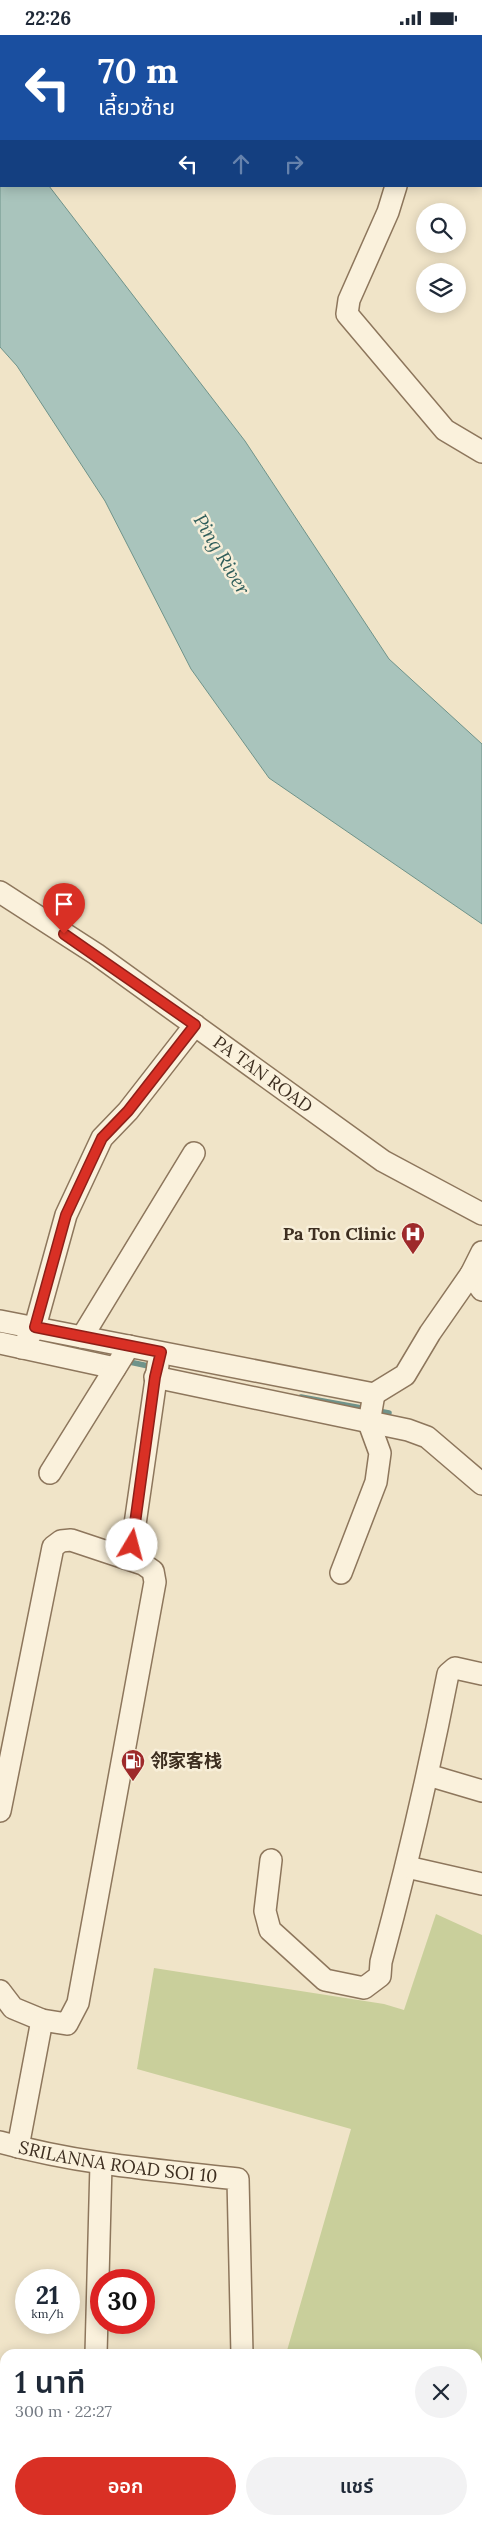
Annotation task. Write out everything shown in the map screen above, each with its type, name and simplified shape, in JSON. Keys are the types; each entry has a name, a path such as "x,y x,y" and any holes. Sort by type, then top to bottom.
{"street":[{"path":"396,187 388,212 349,300 347,314 445,430 482,452"},
{"name":"PA TAN ROAD","path":"0,892 96,955 383,1161 482,1214"},
{"path":"22,1348 35,1327 66,1215 102,1138 128,1111 195,1025"},
{"path":"82,1337 194,1153"},
{"path":"0,1321 374,1393 405,1375 430,1333 477,1282 482,1252"},
{"path":"0,1343 115,1368"},
{"path":"50,1473 129,1346"},
{"path":"132,1545 155,1377 161,1352"},
{"path":"236,1394 240,1367"},
{"path":"155,1377 408,1430 427,1437 482,1484"},
{"path":"341,1573 376,1482 380,1453 369,1423 374,1393"},
{"path":"0,1811 6,1749 53,1547 61,1541 71,1540 143,1564 153,1571 155,1582 78,2003 67,2024 42,2020 12,2008 0,1991"},
{"path":"271,1861 265,1911 270,1930 325,1980 364,1988 380,1976 381,1962 407,1867 428,1775 448,1674 455,1668 482,1674"},
{"path":"428,1775 482,1791"},
{"path":"407,1867 482,1884"},
{"path":"9,2144 42,2020"},
{"name":"SRILANNA ROAD SOI 10","path":"9,2144 59,2157 101,2164 238,2179 242,2349"},
{"path":"96,2349 101,2164"}],"green space":[{"path":"436,1914 482,1935 482,2349 287,2349 351,2129 137,2069 154,1968 384,2004 404,2010"}],"water":[{"name":"Ping River","path":"0,187 50,187 245,441 389,659 482,744 482,924 269,778 191,669 105,501 17,366 0,347"}],"waterway":[{"path":"125,1361 153,1367"},
{"path":"301,1397 389,1413"}],"place":[{"name":"Pa Ton Clinic","path":"413,1255"},
{"name":"邻家客栈","path":"133,1782"}],"route":[{"path":"64,934 195,1025 128,1111 102,1138 66,1215 35,1327 161,1352 155,1377 132,1545"}]}
